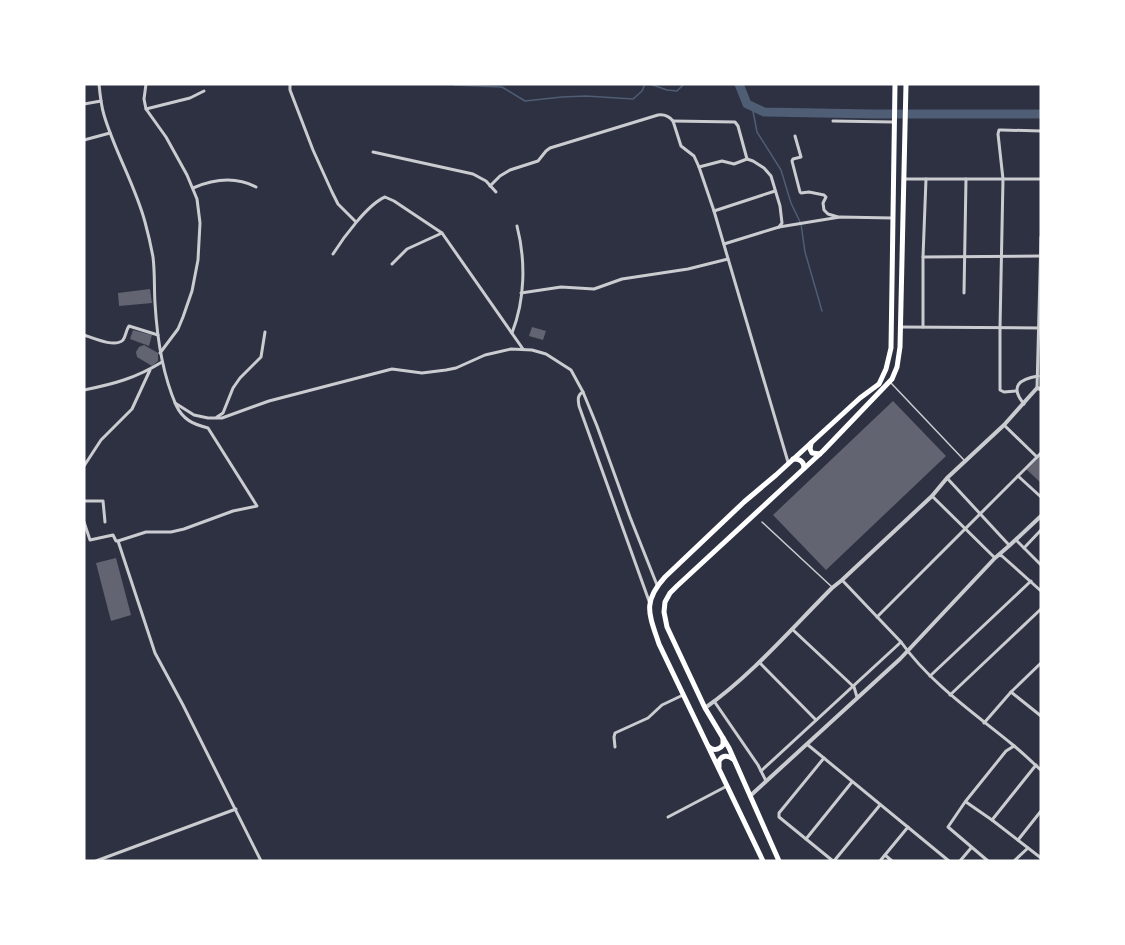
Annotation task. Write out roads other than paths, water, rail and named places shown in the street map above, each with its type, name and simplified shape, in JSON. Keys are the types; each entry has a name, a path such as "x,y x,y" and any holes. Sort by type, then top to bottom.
{"highway":[{"path":"763,861 659,644 649,603 657,585 744,502 882,380 891,348 895,84"},
{"path":"779,861 729,748 705,708 667,627 664,612 666,600 677,586 820,453 890,382 897,367 900,353 906,84"},
{"path":"893,268 902,269"},
{"path":"811,443 812,453 820,453"},
{"path":"791,462 801,460 804,468"},
{"path":"708,745 711,749 719,749 723,745 722,736"},
{"path":"719,769 718,764 722,757 730,757 734,761"}],"street":[{"path":"99,84 100,101 110,133 134,188 144,220 153,258 160,353 175,403 183,416 191,423 208,428 256,506 233,511 184,529 171,532 146,532 118,541"},
{"path":"146,84 144,99 146,109 166,137 193,188 200,223 198,260 192,291 178,329 160,353"},
{"path":"290,84 290,90 305,129 332,192 338,204 356,222"},
{"path":"146,109 190,98 204,91"},
{"path":"84,104 100,101"},
{"path":"490,186 510,170 538,161 550,148 667,115 673,121 681,146 694,156 699,167 791,462"},
{"path":"673,121 735,122 747,159"},
{"path":"833,121 895,121"},
{"path":"1016,391 1000,390 1003,180 998,131 1041,131"},
{"path":"84,140 110,133"},
{"path":"795,136 801,158 792,161 800,192 824,195 826,197 825,212 840,217"},
{"path":"373,152 480,176 496,192"},
{"path":"699,167 722,161 734,164 747,159 764,168 771,176 780,206 782,225 779,227"},
{"path":"904,179 1041,178"},
{"path":"923,327 926,179"},
{"path":"964,293 966,179"},
{"path":"193,188 216,180 242,181 256,187"},
{"path":"714,211 776,191"},
{"path":"333,254 356,222 380,200 385,197 394,201 442,233 523,349"},
{"path":"724,244 779,227 840,217 894,218"},
{"path":"512,333 519,314 523,263 518,226"},
{"path":"392,264 412,245 442,233"},
{"path":"705,708 759,662 832,588 932,496 947,478 1004,425 1039,388 1041,237"},
{"path":"923,257 1041,256"},
{"path":"521,293 561,287 594,289 617,280 728,259"},
{"path":"84,335 116,343 122,341 129,326 158,335"},
{"path":"900,327 1039,328"},
{"path":"215,418 223,413 233,388 240,378 261,357 265,332"},
{"path":"175,403 194,414 215,418 232,415 269,401 392,369 422,373 446,370 511,349 532,350 546,354 571,370 583,392 657,585"},
{"path":"84,390 121,382 150,370 162,362"},
{"path":"84,466 101,440 132,408 150,370"},
{"path":"1024,404 1016,391 1019,383 1027,378 1038,376"},
{"path":"583,392 578,398 579,406 610,497 645,586 649,603"},
{"path":"1004,425 1037,457"},
{"path":"877,617 1041,453"},
{"path":"1018,476 1041,497"},
{"path":"947,478 1010,545"},
{"path":"932,496 996,556 1002,556 1041,591"},
{"path":"84,501 103,501 105,522"},
{"path":"750,796 900,659 996,556 1040,518"},
{"path":"84,522 90,540 113,535 118,541 153,650 261,861"},
{"path":"1024,549 1041,530"},
{"path":"1016,540 1041,566"},
{"path":"842,580 930,676 1041,770"},
{"path":"930,676 1031,581"},
{"path":"950,695 1041,609"},
{"path":"792,629 854,687 856,698"},
{"path":"761,771 901,642"},
{"path":"759,662 816,721"},
{"path":"984,723 1041,663"},
{"path":"1011,692 1041,716"},
{"path":"615,747 615,733 648,718 662,705 683,694"},
{"path":"714,701 766,781"},
{"path":"807,745 949,861"},
{"path":"988,861 948,827 1006,751 1014,746"},
{"path":"824,758 779,813 779,818 833,861 880,805"},
{"path":"992,820 1036,765"},
{"path":"806,839 852,782"},
{"path":"668,817 727,786"},
{"path":"966,802 1041,858"},
{"path":"96,861 236,809"},
{"path":"1018,840 1040,814"},
{"path":"880,861 908,827"},
{"path":"960,861 971,848"},
{"path":"1014,861 1028,849"},
{"path":"885,855 892,861"}],"lane":[{"path":"890,382 966,461"},
{"path":"762,522 822,576 832,588"}],"waterway":[{"path":"454,85 502,87 525,101 586,96 633,99 642,91 645,84"},
{"path":"650,84 677,91 684,84"},
{"path":"739,84 747,104 764,112 1041,114"},
{"path":"752,106 757,132 781,170 791,203 801,224 805,252 822,311"}]}
